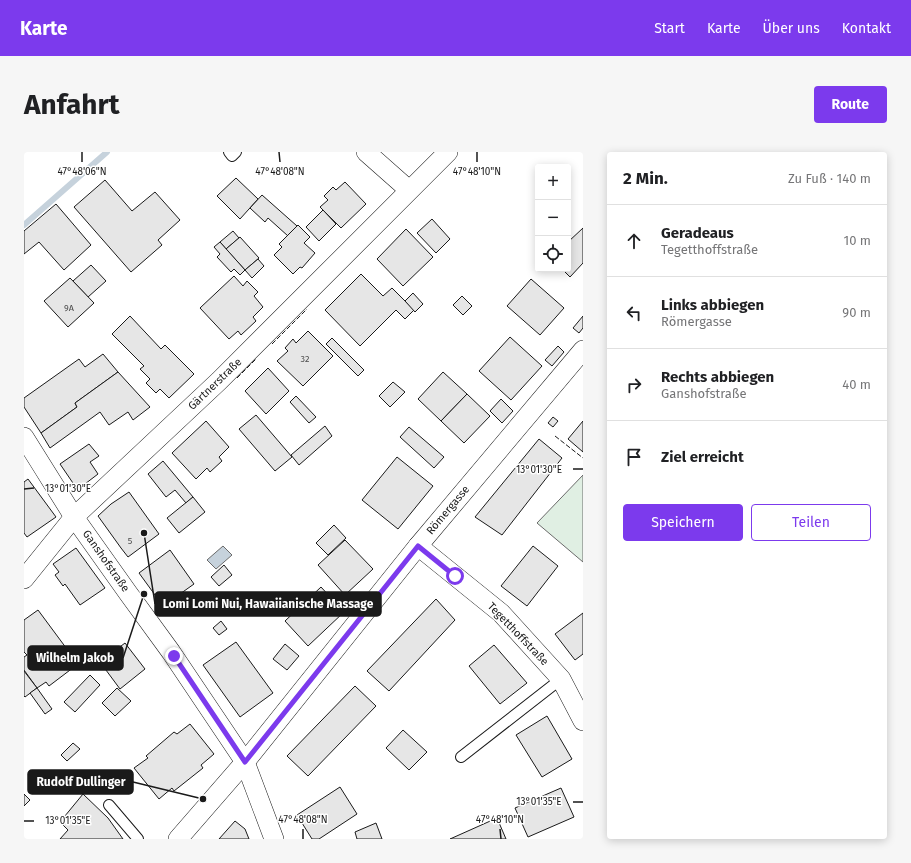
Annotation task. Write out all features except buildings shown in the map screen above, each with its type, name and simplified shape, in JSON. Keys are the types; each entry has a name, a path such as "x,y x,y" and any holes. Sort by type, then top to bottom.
{"street":[{"path":"366,152 409,190"},
{"name":"Gärtnerstraße","path":"24,579 74,517 219,381 448,152"},
{"name":"Römergasse","path":"178,839 245,762 418,546 583,350"},
{"name":"Ganshofstraße","path":"24,437 74,517 171,652 245,762 274,839"},
{"name":"Tegetthoffstraße","path":"418,546 501,613 561,679 583,720"}],"lane":[{"path":"229,152 232,156 236,152"},
{"path":"461,757 561,679"},
{"path":"109,805 138,839"}],"green space":[{"path":"583,475 583,562 537,523"}],"shaded area":[{"path":"223,546 232,555 216,569 207,560"}],"waterway":[{"path":"24,225 107,152"}],"fence":[{"path":"272,344 307,309"},
{"path":"237,378 256,359"},
{"path":"555,436 583,458"}],"place":[{"name":"Lomi Lomi Nui, Hawaiianische Massage","path":"144,533"},
{"name":"Wilhelm Jakob","path":"144,594"},
{"name":"Rudolf Dullinger","path":"203,799"}],"route":[{"path":"174,656 245,762 418,546 455,576"}]}
